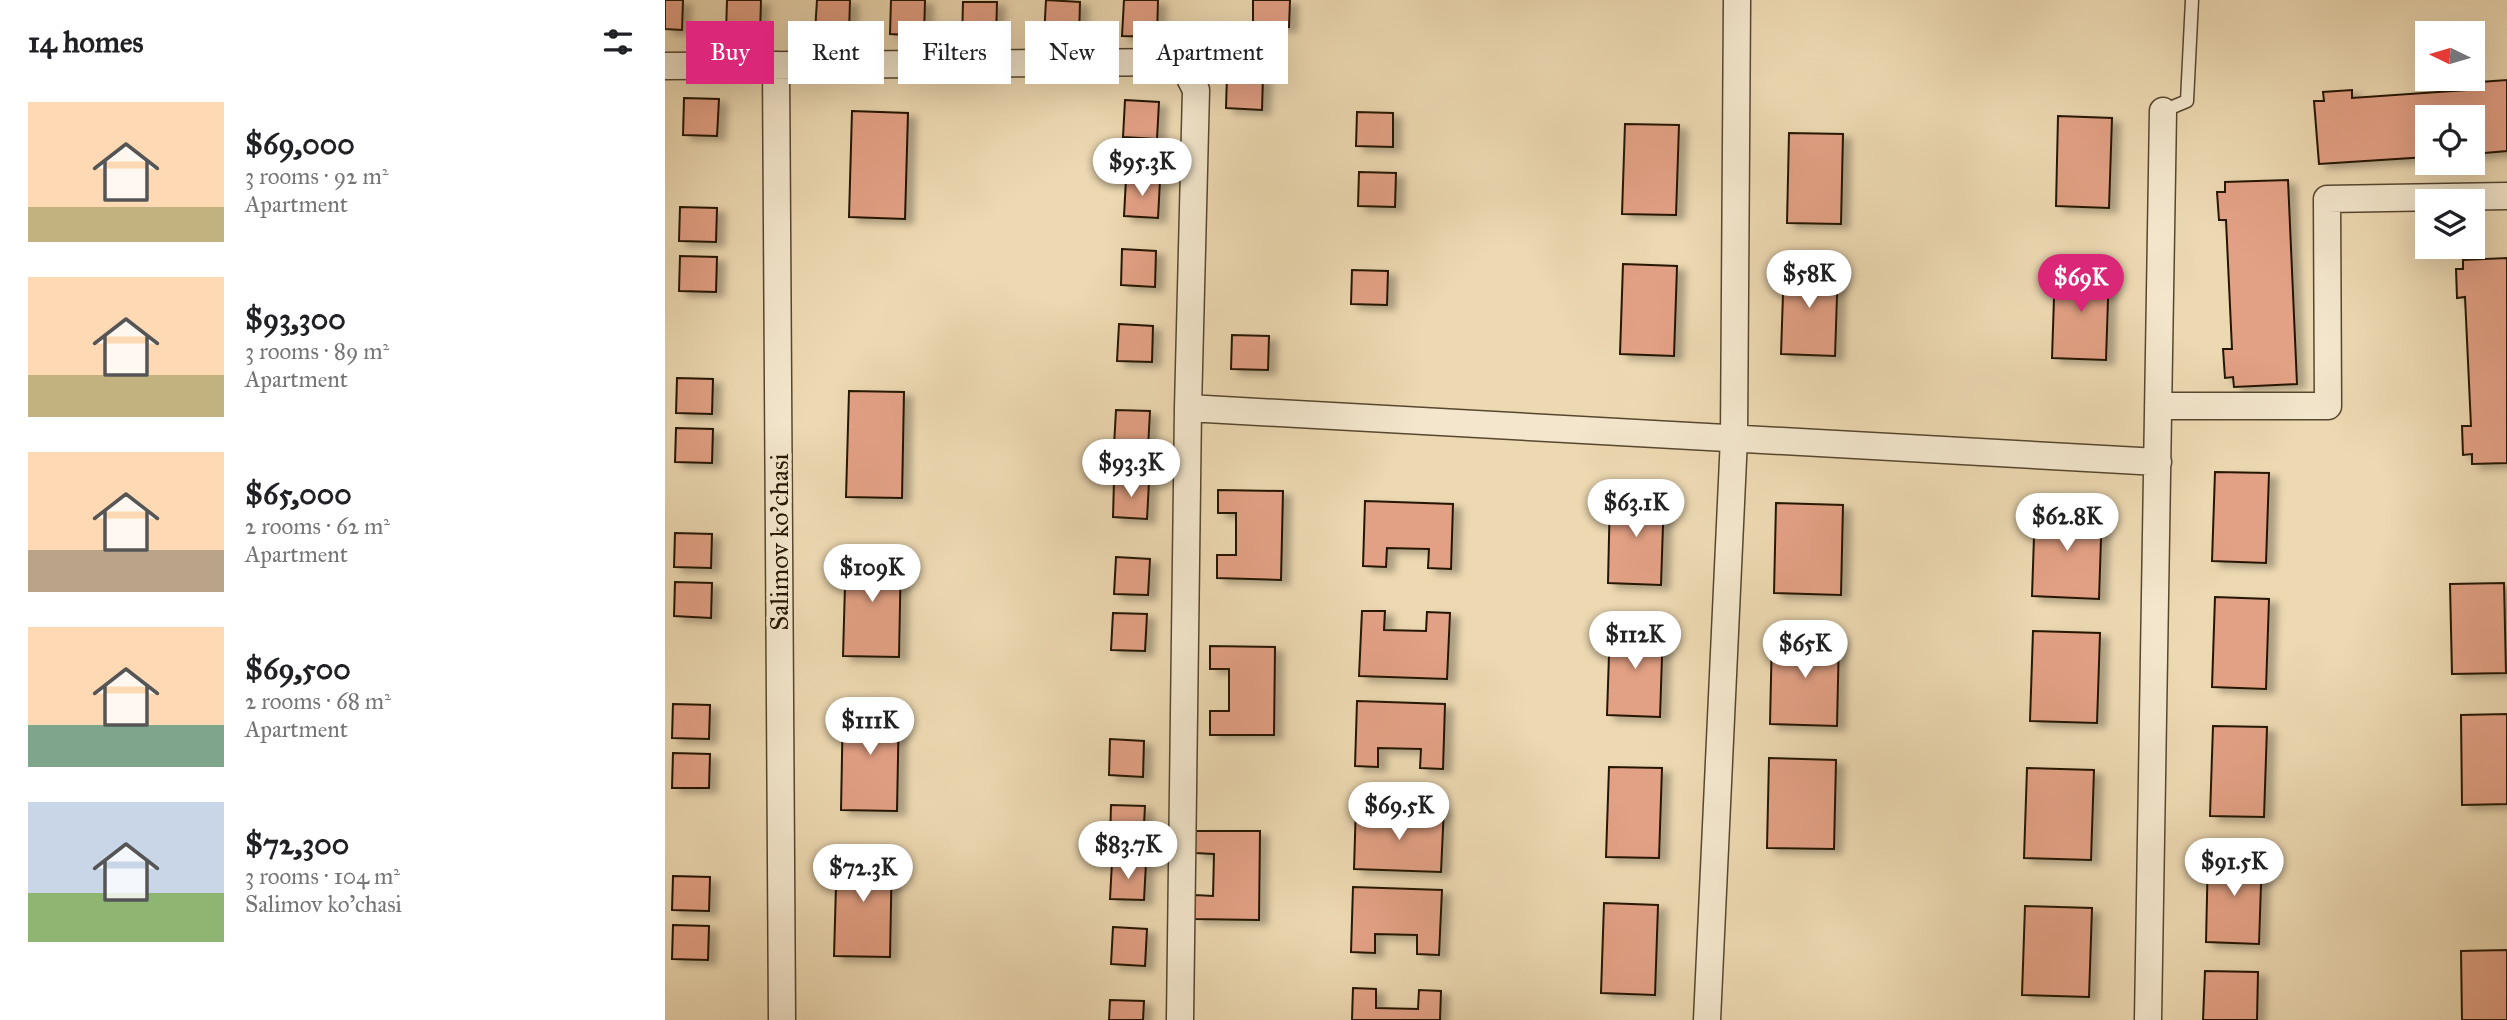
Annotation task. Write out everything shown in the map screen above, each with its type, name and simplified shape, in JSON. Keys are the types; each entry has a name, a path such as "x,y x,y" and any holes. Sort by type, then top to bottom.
{"street":[{"path":"1707,1020 1734,438 1737,0"},
{"path":"665,66 1182,62 1196,90 1188,408 1179,1020"},
{"name":"Salimov ko'chasi","path":"776,65 782,1020"},
{"path":"2148,1020 2163,111"},
{"path":"2158,406 2329,406 2327,200 2507,196"},
{"path":"1188,408 2158,462"}],"lane":[{"path":"2163,111 2187,101 2192,0"}],"building":[{"path":"665,0 683,0 682,30 665,29"},
{"path":"727,0 761,0 760,21 726,21"},
{"path":"817,0 850,0 849,21 816,21"},
{"path":"891,0 925,0 924,21 898,21 898,34 890,34"},
{"path":"1046,0 1080,2 1079,21 1045,21"},
{"path":"1124,0 1158,0 1157,21 1133,21 1133,36 1122,36"},
{"path":"1253,0 1290,0 1289,27 1288,21 1253,21"},
{"path":"963,2 997,2 996,21 962,21"},
{"path":"2507,80 2507,151 2485,153 2485,105 2415,105 2415,158 2319,164 2314,101 2324,101 2323,92 2352,90 2352,98 2485,91 2485,82"},
{"path":"1227,84 1263,84 1262,110 1226,108"},
{"path":"684,98 719,99 717,136 683,135"},
{"path":"1125,100 1159,102 1157,139 1123,137"},
{"path":"852,111 908,113 905,219 849,217"},
{"path":"1357,112 1393,113 1393,147 1356,146"},
{"path":"2058,116 2112,118 2109,208 2056,206"},
{"path":"1625,124 1679,125 1676,215 1622,214"},
{"path":"1789,133 1843,134 1841,224 1787,223"},
{"path":"1359,172 1396,173 1395,207 1358,206"},
{"path":"1126,179 1160,181 1158,218 1124,216"},
{"path":"2288,180 2297,384 2234,387 2233,377 2225,378 2223,349 2232,349 2226,220 2219,220 2217,192 2225,192 2225,182"},
{"path":"680,207 717,208 716,242 679,241"},
{"path":"1122,249 1156,251 1155,287 1121,285"},
{"path":"680,256 717,257 716,292 679,291"},
{"path":"2507,258 2507,463 2472,464 2472,454 2463,455 2462,426 2471,426 2465,297 2457,298 2456,269 2463,269 2463,260"},
{"path":"1623,264 1677,266 1674,356 1620,354"},
{"path":"1784,264 1838,266 1835,356 1781,354"},
{"path":"2055,268 2109,269 2106,360 2052,358"},
{"path":"1352,270 1388,271 1387,305 1351,304"},
{"path":"1119,324 1153,326 1152,362 1117,361"},
{"path":"1232,335 1269,336 1268,370 1231,369"},
{"path":"677,378 713,379 712,414 676,413"},
{"path":"849,391 904,392 902,498 846,497"},
{"path":"1116,410 1150,411 1148,448 1114,446"},
{"path":"676,428 713,429 712,463 675,462"},
{"path":"2215,472 2269,473 2266,563 2212,561"},
{"path":"1114,480 1149,482 1147,519 1113,517"},
{"path":"1218,490 1283,491 1281,580 1217,578 1217,555 1236,555 1236,513 1218,513"},
{"path":"1610,493 1664,495 1661,585 1608,583"},
{"path":"1365,501 1453,504 1451,569 1428,568 1429,549 1387,548 1386,567 1363,566"},
{"path":"1776,503 1843,505 1841,595 1774,593"},
{"path":"2035,507 2102,509 2099,599 2032,596"},
{"path":"675,533 712,534 711,568 674,567"},
{"path":"846,550 901,551 899,657 843,656"},
{"path":"1116,557 1150,559 1148,595 1114,594"},
{"path":"675,582 712,583 711,618 674,616"},
{"path":"2504,583 2506,673 2452,674 2450,584"},
{"path":"2215,597 2269,599 2266,689 2212,687"},
{"path":"1362,611 1385,611 1384,630 1426,631 1427,612 1450,613 1447,679 1359,676"},
{"path":"1113,613 1147,614 1145,651 1111,650"},
{"path":"1610,625 1663,627 1660,717 1607,715"},
{"path":"2033,631 2100,633 2097,723 2030,721"},
{"path":"1772,634 1839,636 1837,726 1770,724"},
{"path":"1210,646 1275,647 1274,735 1210,735 1210,711 1229,711 1229,669 1210,669"},
{"path":"1357,701 1445,704 1443,769 1420,768 1421,749 1378,748 1378,767 1355,766"},
{"path":"843,703 899,705 897,811 841,810"},
{"path":"673,704 710,705 709,739 672,738"},
{"path":"2507,714 2507,804 2462,805 2461,715"},
{"path":"2213,726 2267,727 2264,817 2210,816"},
{"path":"1110,739 1144,741 1143,777 1109,775"},
{"path":"673,753 710,754 709,788 672,788"},
{"path":"1769,758 1836,760 1834,849 1767,848"},
{"path":"1609,767 1662,768 1659,858 1606,857"},
{"path":"2027,768 2094,770 2091,860 2024,858"},
{"path":"1356,804 1379,805 1378,823 1420,825 1421,806 1444,807 1441,872 1354,869"},
{"path":"1111,805 1145,806 1143,843 1110,841"},
{"path":"1195,831 1260,831 1259,920 1194,919 1195,895 1213,896 1214,854 1195,853"},
{"path":"837,850 892,851 890,957 834,956"},
{"path":"2208,852 2262,854 2259,944 2206,942"},
{"path":"1112,862 1146,863 1144,900 1110,899"},
{"path":"673,876 710,877 709,911 672,910"},
{"path":"1353,887 1442,890 1439,955 1417,954 1417,935 1375,934 1375,953 1351,952"},
{"path":"1604,903 1658,905 1655,995 1601,993"},
{"path":"2025,906 2092,908 2089,997 2022,995"},
{"path":"673,925 709,926 708,960 672,959"},
{"path":"1113,927 1147,929 1145,966 1111,964"},
{"path":"2507,950 2507,1020 2462,1020 2461,951"},
{"path":"2205,971 2258,972 2257,1020 2203,1020"},
{"path":"1353,988 1376,989 1376,1008 1418,1009 1419,990 1441,991 1440,1020 1352,1020"},
{"path":"1110,1000 1144,1001 1143,1020 1109,1020"}]}
